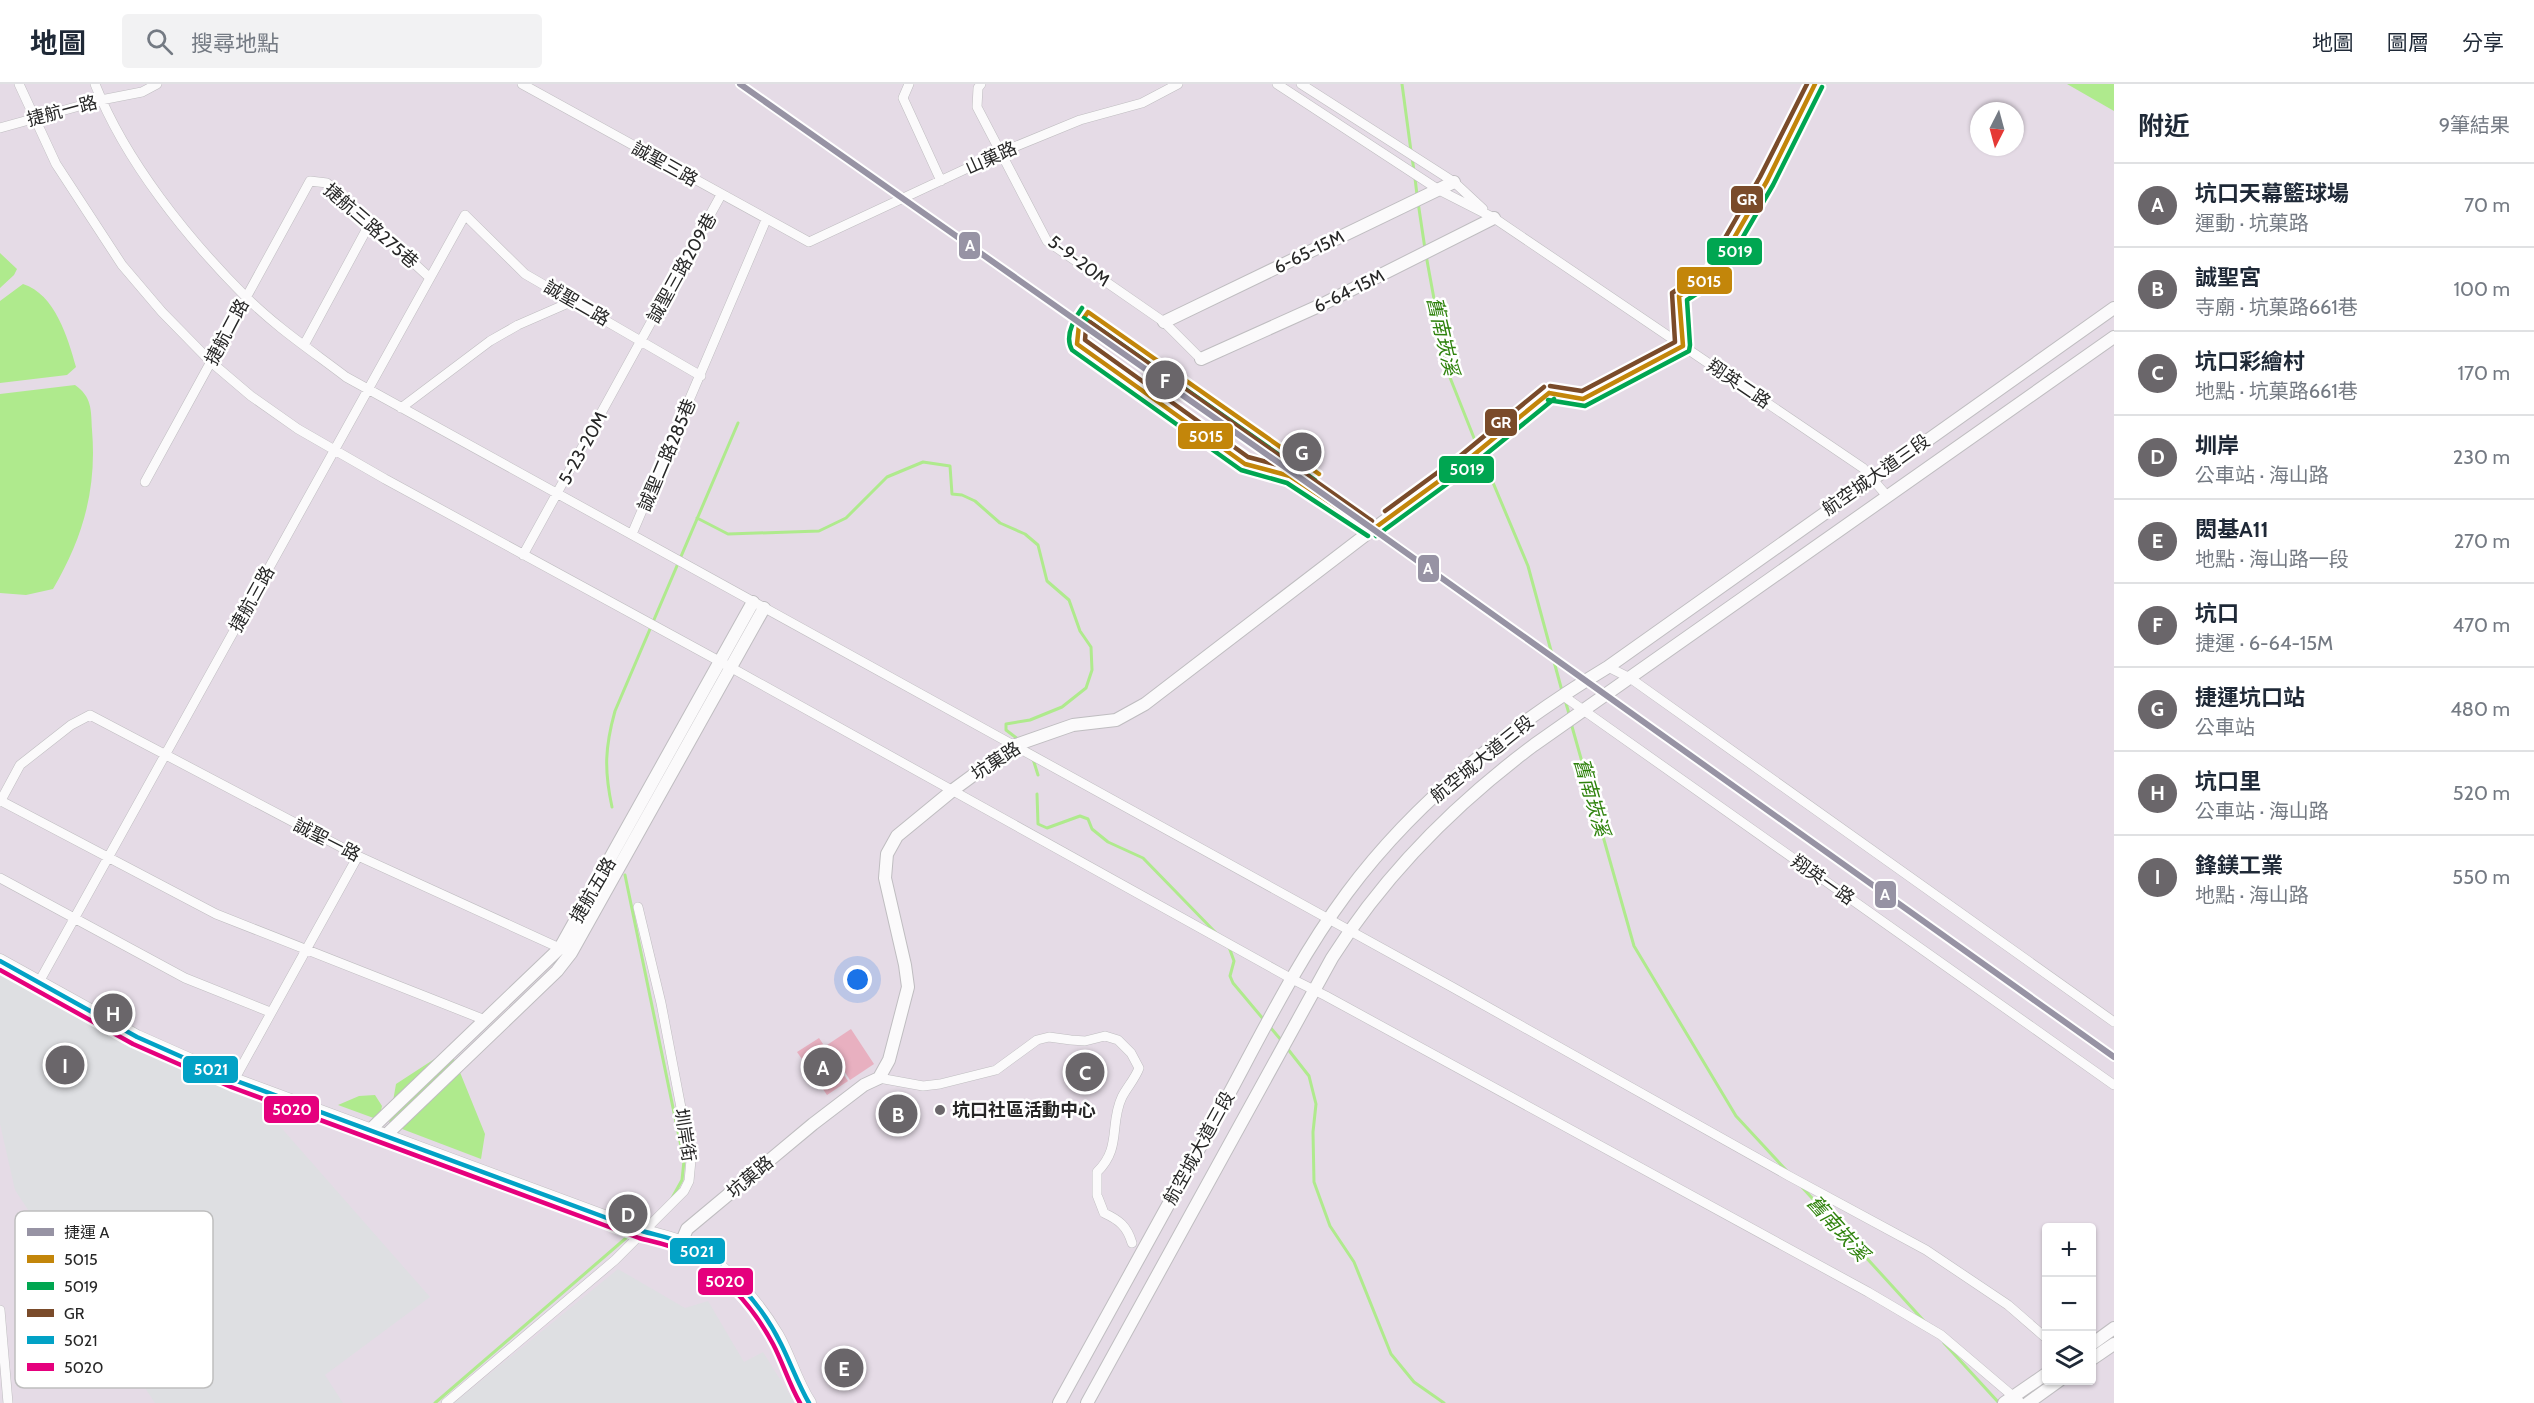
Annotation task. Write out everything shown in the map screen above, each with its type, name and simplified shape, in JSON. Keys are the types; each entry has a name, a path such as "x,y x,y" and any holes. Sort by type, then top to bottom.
{"main road":[{"path":"0,961 137,1037 234,1080 642,1231 681,1243 699,1252 726,1273 744,1292 776,1336 809,1403"}],"street":[{"path":"19,84 56,164 122,265 162,312 211,362 251,396 298,429 334,451 725,664 1292,979 1908,1315 1941,1335 2013,1401 2042,1377"},
{"path":"95,84 101,100 124,141 153,187 186,230 246,297 346,377 1926,1250 2008,1305 2042,1335"},
{"name":"捷航一路","path":"0,128 101,100 142,92 157,84"},
{"name":"誠聖三路","path":"522,84 809,242"},
{"path":"909,84 903,98 941,181"},
{"name":"5-9-20M","path":"981,84 978,88 976,107 1002,152 1047,241 1164,322 1201,359"},
{"name":"山菓路","path":"809,242 1002,152 1080,120 1142,103 1178,84"},
{"name":"翔英二路","path":"1277,84 1439,190 1494,218 1873,477 1887,496"},
{"name":"翔英二路","path":"1301,84 1454,182 1494,218"},
{"path":"1549,393 1583,399 1683,346 1679,296 1712,276 1767,180 1815,84"},
{"name":"捷航二路","path":"145,482 310,181"},
{"name":"捷航三路275巷","path":"310,181 327,183 430,278"},
{"name":"6-65-15M","path":"1164,322 1454,182"},
{"name":"誠聖三路209巷","path":"642,341 721,195"},
{"name":"誠聖二路","path":"465,215 525,274 701,376"},
{"name":"捷航三路","path":"39,982 465,215"},
{"name":"6-64-15M","path":"1201,359 1321,305 1494,218"},
{"name":"誠聖二路285巷","path":"633,534 766,220"},
{"path":"304,345 370,224"},
{"path":"401,408 490,341 518,325 573,301"},
{"name":"航空城大道三段","path":"1059,1403 1292,979 1348,892 1384,849 1427,804 1502,740 1563,695 1608,667 2114,308"},
{"name":"航空城大道三段","path":"1087,1403 1314,990 1349,932 1402,864 1492,776 2114,337"},
{"name":"5-23-20M","path":"523,555 642,341"},
{"name":"坑菓路","path":"681,1243 687,1229 813,1124 864,1085 879,1078 890,1060 908,987 905,965 886,891 887,854 897,836 953,790 1013,746 1074,725 1116,720 1145,704 1285,595 1465,462 1549,393"},
{"name":"捷航五路","path":"385,1136 557,971 566,950 759,605"},
{"path":"1608,667 1630,678 2114,1022"},
{"name":"翔英一路","path":"1563,695 2114,1085"},
{"name":"誠聖一路","path":"0,801 20,765 71,725 90,715 358,856 566,950"},
{"path":"0,801 216,914 485,1020"},
{"path":"234,1080 358,856"},
{"path":"0,878 185,978 270,1012"},
{"name":"圳岸街","path":"446,1403 615,1260 684,1191 689,1181 691,1160 661,1003 638,907"},
{"name":"捷航五路","path":"370,1130 485,1020 566,950"},
{"path":"879,1078 923,1086 940,1084 996,1070 1037,1040 1049,1037 1085,1041 1105,1036 1118,1040 1131,1053 1139,1068 1122,1098 1112,1152 1107,1163 1097,1172 1097,1195 1104,1213 1118,1220 1128,1230 1132,1243"},
{"path":"0,1310 8,1403"},
{"path":"2096,1341 2114,1329"},
{"path":"2096,1356 2114,1344"},
{"path":"2028,1403 2053,1385"}],"shaded area":[{"path":"2067,84 2114,84 2114,111"},
{"path":"0,253 17,269 0,288"},
{"path":"23,284 34,289 52,307 69,343 76,367 67,375 0,383 0,301"},
{"path":"75,385 85,394 90,404 93,452 90,493 80,532 53,589 26,595 0,593 0,394"},
{"path":"0,974 256,1099 430,1297 325,1375 343,1403 155,1403 145,1388 213,1388 213,1211 29,1211 15,1190 0,1124"},
{"path":"851,1029 874,1064 850,1080 827,1045"},
{"path":"819,1038 848,1081 827,1095 797,1052"},
{"path":"447,1055 455,1060 485,1134 481,1159 389,1124 396,1084 439,1056"},
{"path":"375,1095 382,1106 379,1120 338,1105 359,1096"},
{"path":"618,1269 685,1308 708,1301 744,1362 763,1352 795,1403 454,1403"}],"waterway":[{"name":"舊南崁溪","path":"1402,84 1411,151"},
{"name":"舊南崁溪","path":"1412,157 1414,171"},
{"name":"舊南崁溪","path":"1415,178 1417,195"},
{"name":"舊南崁溪","path":"1418,202 1425,249"},
{"name":"舊南崁溪","path":"1426,255 1447,370 1478,448"},
{"path":"612,807 607,759 609,736 615,711 738,423"},
{"name":"舊南崁溪","path":"1481,454 1528,566 1562,691"},
{"path":"697,518 728,534 819,531 846,518 887,477 923,462 950,466 952,494 962,495 975,501 1000,523 1025,534 1038,545 1047,581 1069,600 1080,631 1091,647 1092,670 1086,688 1062,707 1030,720 1006,724 1006,730 1019,740"},
{"name":"舊南崁溪","path":"1565,700 1570,717"},
{"name":"舊南崁溪","path":"1571,723 1634,946 1736,1116 1786,1170"},
{"path":"1033,759 1038,775"},
{"path":"1037,794 1038,824 1047,828 1080,816 1088,819 1092,829 1108,842 1143,858 1216,933"},
{"path":"625,875 684,1161 682,1180 672,1198"},
{"path":"1229,947 1234,961 1230,976 1233,983 1264,1020"},
{"path":"1270,1027 1281,1040"},
{"path":"1287,1048 1309,1076 1316,1104 1313,1132 1314,1182 1330,1226 1354,1262 1391,1354 1414,1382 1444,1403"},
{"name":"舊南崁溪","path":"1801,1186 1924,1321"},
{"path":"435,1403 633,1232"},
{"name":"舊南崁溪","path":"1944,1343 1999,1403"}],"metro line":[{"name":"A","path":"740,84 1370,527 2114,1057"}],"transit line":[{"name":"GR","path":"1550,386 1582,391 1675,342 1672,293 1706,271 1760,177 1807,84"},
{"name":"5015","path":"1549,393 1583,399 1683,346 1679,296 1712,276 1767,181 1815,84"},
{"name":"5019","path":"1548,400 1585,406 1689,351 1687,300 1718,280 1773,185 1822,87"},
{"name":"5019","path":"1082,308 1073,322 1070,333 1072,350 1241,470 1287,483 1368,536"},
{"name":"5015","path":"1088,312 1079,325 1077,344 1245,464 1290,476 1372,530"},
{"name":"5015","path":"1088,312 1319,474"},
{"name":"5019","path":"1084,318 1315,480"},
{"name":"GR","path":"1090,322 1372,521 1293,469 1248,457 1085,340 1086,328 1090,322"},
{"name":"GR","path":"1385,511 1460,456 1544,387"},
{"name":"5015","path":"1372,530 1465,462 1549,393"},
{"name":"5019","path":"1376,536 1469,468 1554,399"},
{"name":"5021","path":"0,961 137,1037 234,1080 642,1231 677,1241 697,1251 727,1272 752,1299 773,1329 809,1403"},
{"name":"5020","path":"0,970 133,1044 231,1087 639,1238 670,1246 694,1258 734,1290 756,1316 773,1344 800,1403"}],"place":[{"name":"坑口","path":"1165,380"},
{"name":"捷運坑口站","path":"1302,452"},
{"name":"坑口里","path":"113,1013"},
{"name":"鋒鎂工業","path":"65,1065"},
{"name":"坑口天幕籃球場","path":"823,1067"},
{"name":"坑口彩繪村","path":"1085,1072"},
{"name":"坑口社區活動中心","path":"940,1110"},
{"name":"誠聖宮","path":"898,1114"},
{"name":"圳岸","path":"628,1214"},
{"name":"閎基A11","path":"844,1368"}]}
